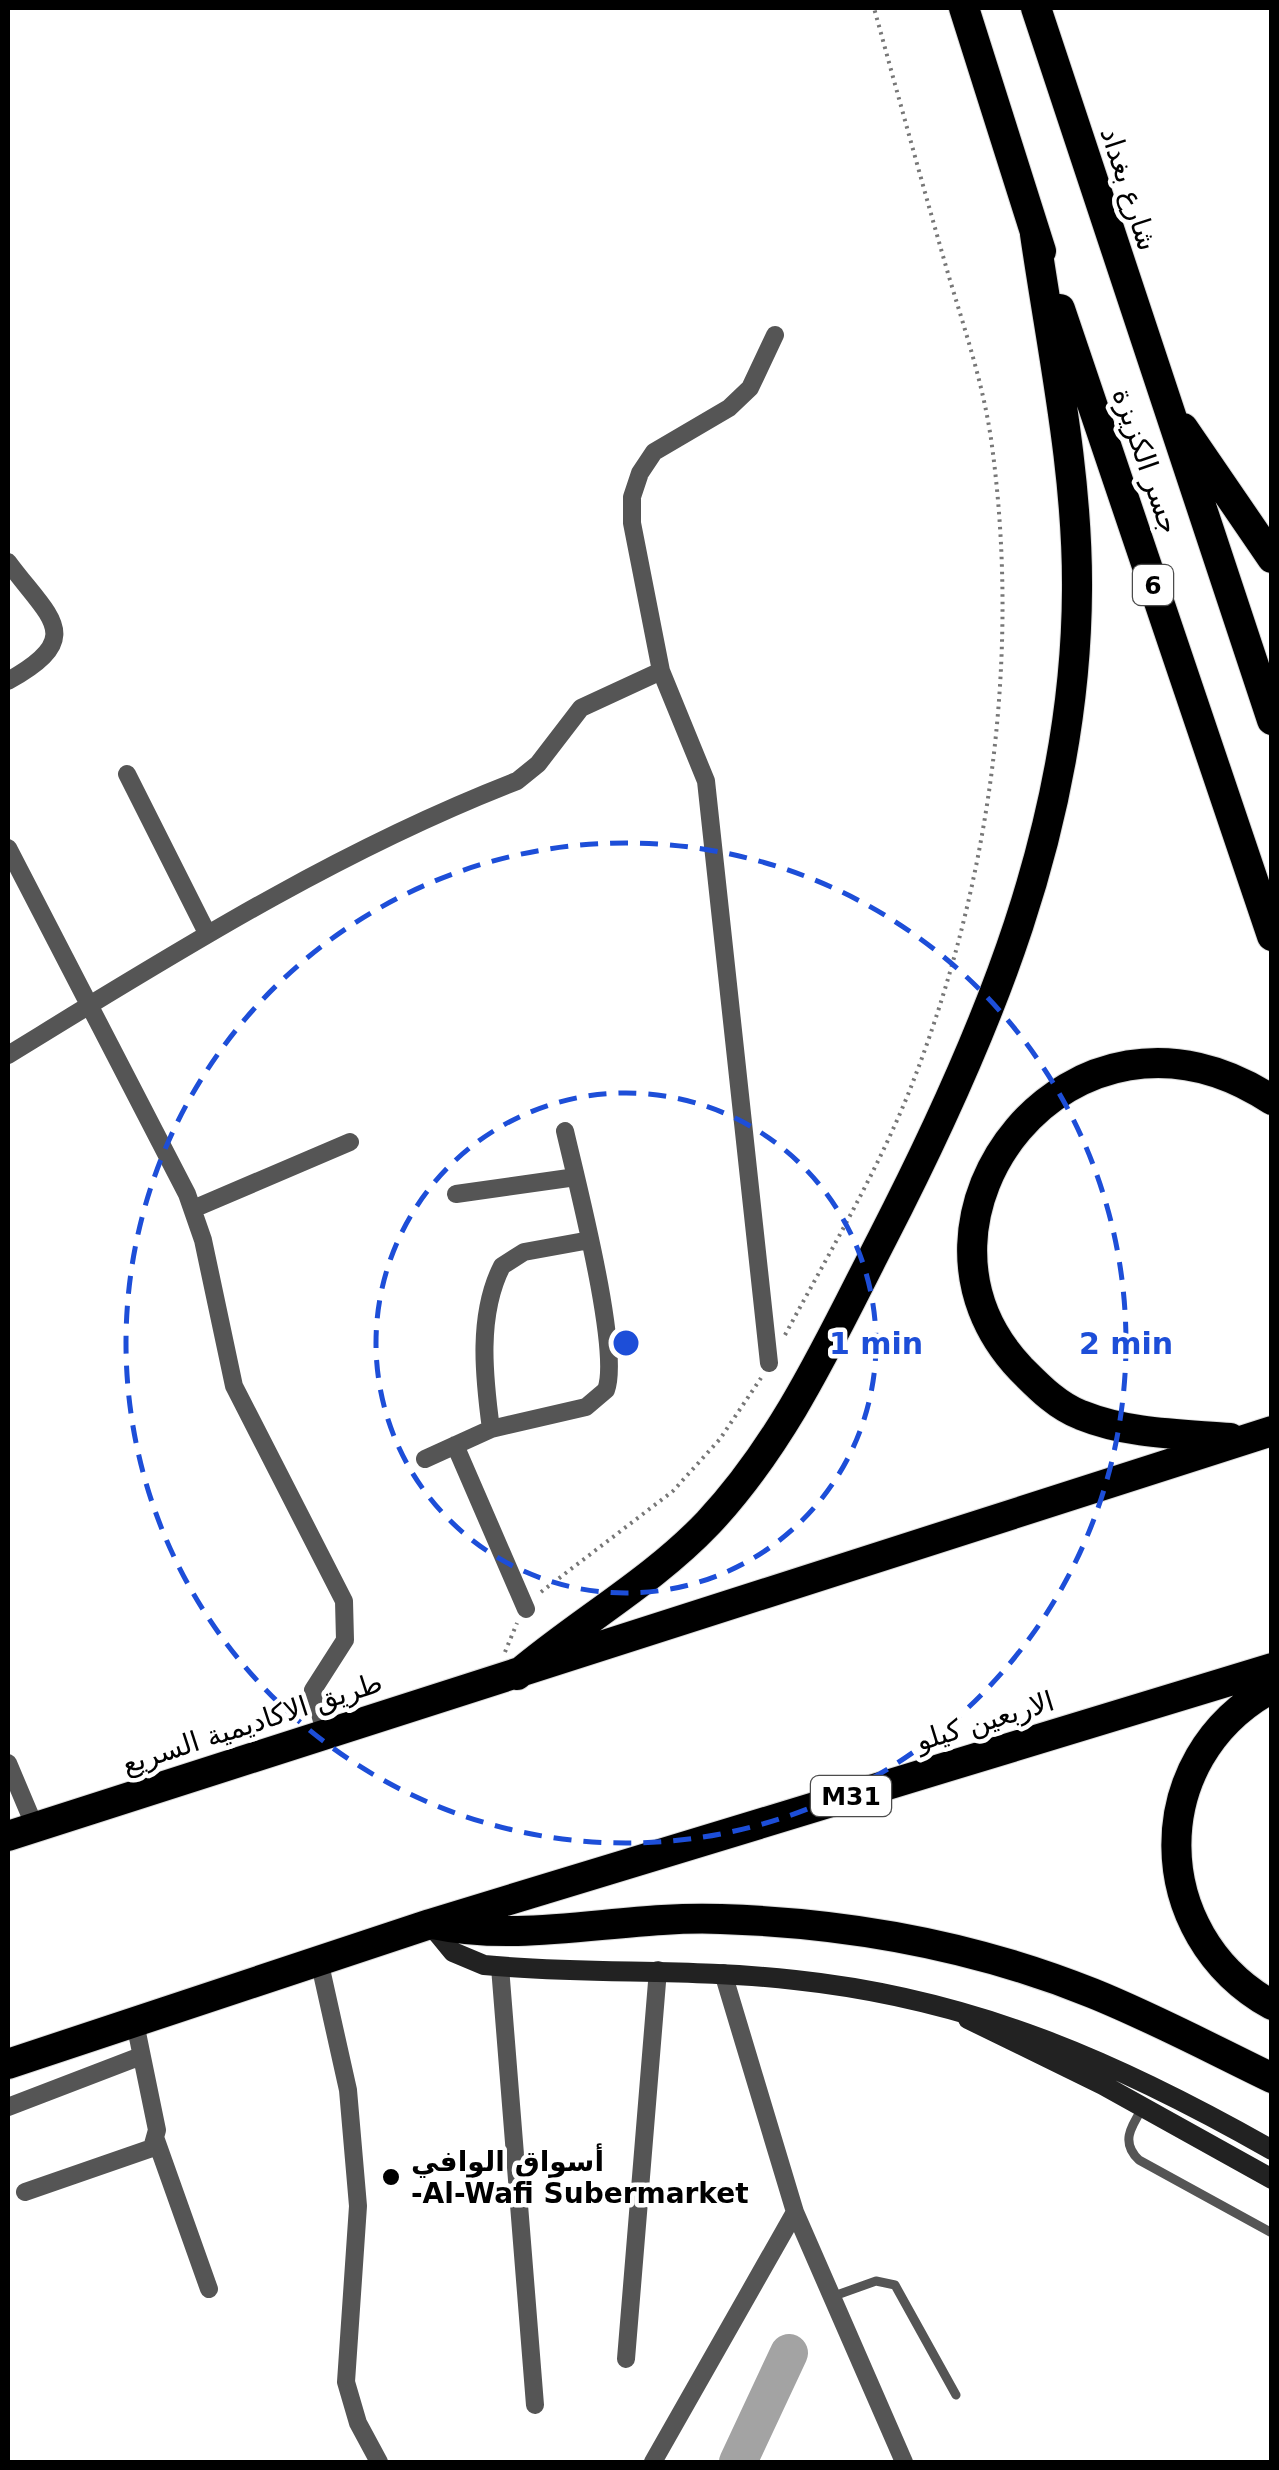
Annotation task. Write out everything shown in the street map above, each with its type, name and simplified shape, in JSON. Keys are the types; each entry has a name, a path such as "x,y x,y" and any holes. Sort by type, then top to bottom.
{"highway":[{"name":"6","path":"964,8 1035,234"},
{"name":"شارع بغداد","path":"1036,8 1159,391"},
{"name":"جسر الكزيزة","path":"1035,234 1272,936"},
{"path":"509,1677 684,1546 756,1466 799,1398 905,1194 1000,986 1042,851 1058,781 1076,640 1071,481 1035,234"},
{"name":"جسر الكزيزة","path":"1159,391 1272,720"},
{"path":"1159,391 1272,558"},
{"path":"1260,1435 1119,1427 1078,1414 1054,1399 999,1342 984,1306 974,1243 984,1186 1014,1132 1052,1098 1100,1070 1160,1060 1188,1062 1244,1082 1272,1100"},
{"path":"509,1677 1260,1435"},
{"name":"الاربعين كيلو","path":"430,1924 1272,1668"},
{"name":"طريق الاكاديمية السريع","path":"21,1832 325,1731 509,1677"},
{"path":"1272,1688 1230,1718 1195,1763 1178,1817 1176,1856 1182,1896 1198,1935 1235,1979 1272,2005"},
{"path":"8,2064 134,2018 430,1924 490,1934 597,1922 722,1919 905,1939 1001,1962 1094,1994 1272,2078"}],"main road":[{"path":"430,1924 453,1952 500,1967 723,1973 830,1984 1004,2022 1083,2053 1272,2150"},
{"path":"958,2013 1143,2106 1272,2179"}],"street":[{"path":"770,1364 706,781 661,671 632,522 632,497 640,473 654,452 728,408 750,388 766,362 775,335"},
{"path":"8,562 50,620 55,636 46,658 8,681"},
{"path":"8,1055 207,933 362,848 517,781 538,764 582,708 661,671"},
{"path":"127,774 207,933"},
{"path":"8,848 194,1209 234,1386 344,1601 345,1640 312,1690 325,1731"},
{"path":"425,1458 491,1429 586,1407 606,1390 610,1363 590,1240 565,1131"},
{"path":"194,1209 350,1142"},
{"path":"456,1194 576,1176"},
{"path":"491,1429 485,1382 487,1315 502,1266 524,1252 590,1240"},
{"path":"456,1445 526,1609"},
{"path":"8,1763 21,1832"},
{"path":"319,1960 348,2090 358,2206 346,2382 358,2423 379,2462"},
{"path":"500,1967 535,2405"},
{"path":"626,2359 658,1970"},
{"path":"723,1973 795,2212 904,2462"},
{"path":"134,2018 156,2140 209,2289"},
{"path":"8,2108 141,2056"},
{"path":"24,2192 145,2153 156,2140"},
{"path":"653,2462 795,2212"}],"lane":[{"path":"1143,2106 1130,2128 1130,2151 1272,2233"},
{"path":"834,2296 876,2281 896,2286 956,2395"}],"path":[{"path":"509,1677 506,1650 526,1609 548,1585 674,1491 720,1440 770,1364 880,1157 932,1028 970,894 994,757 1000,688 1001,530 992,443 974,357 874,8"}],"waterway":[{"path":"738,2462 789,2353"}],"place":[{"name":"أسواق الوافي -Al-Wafi Subermarket","path":"391,2177"}]}
